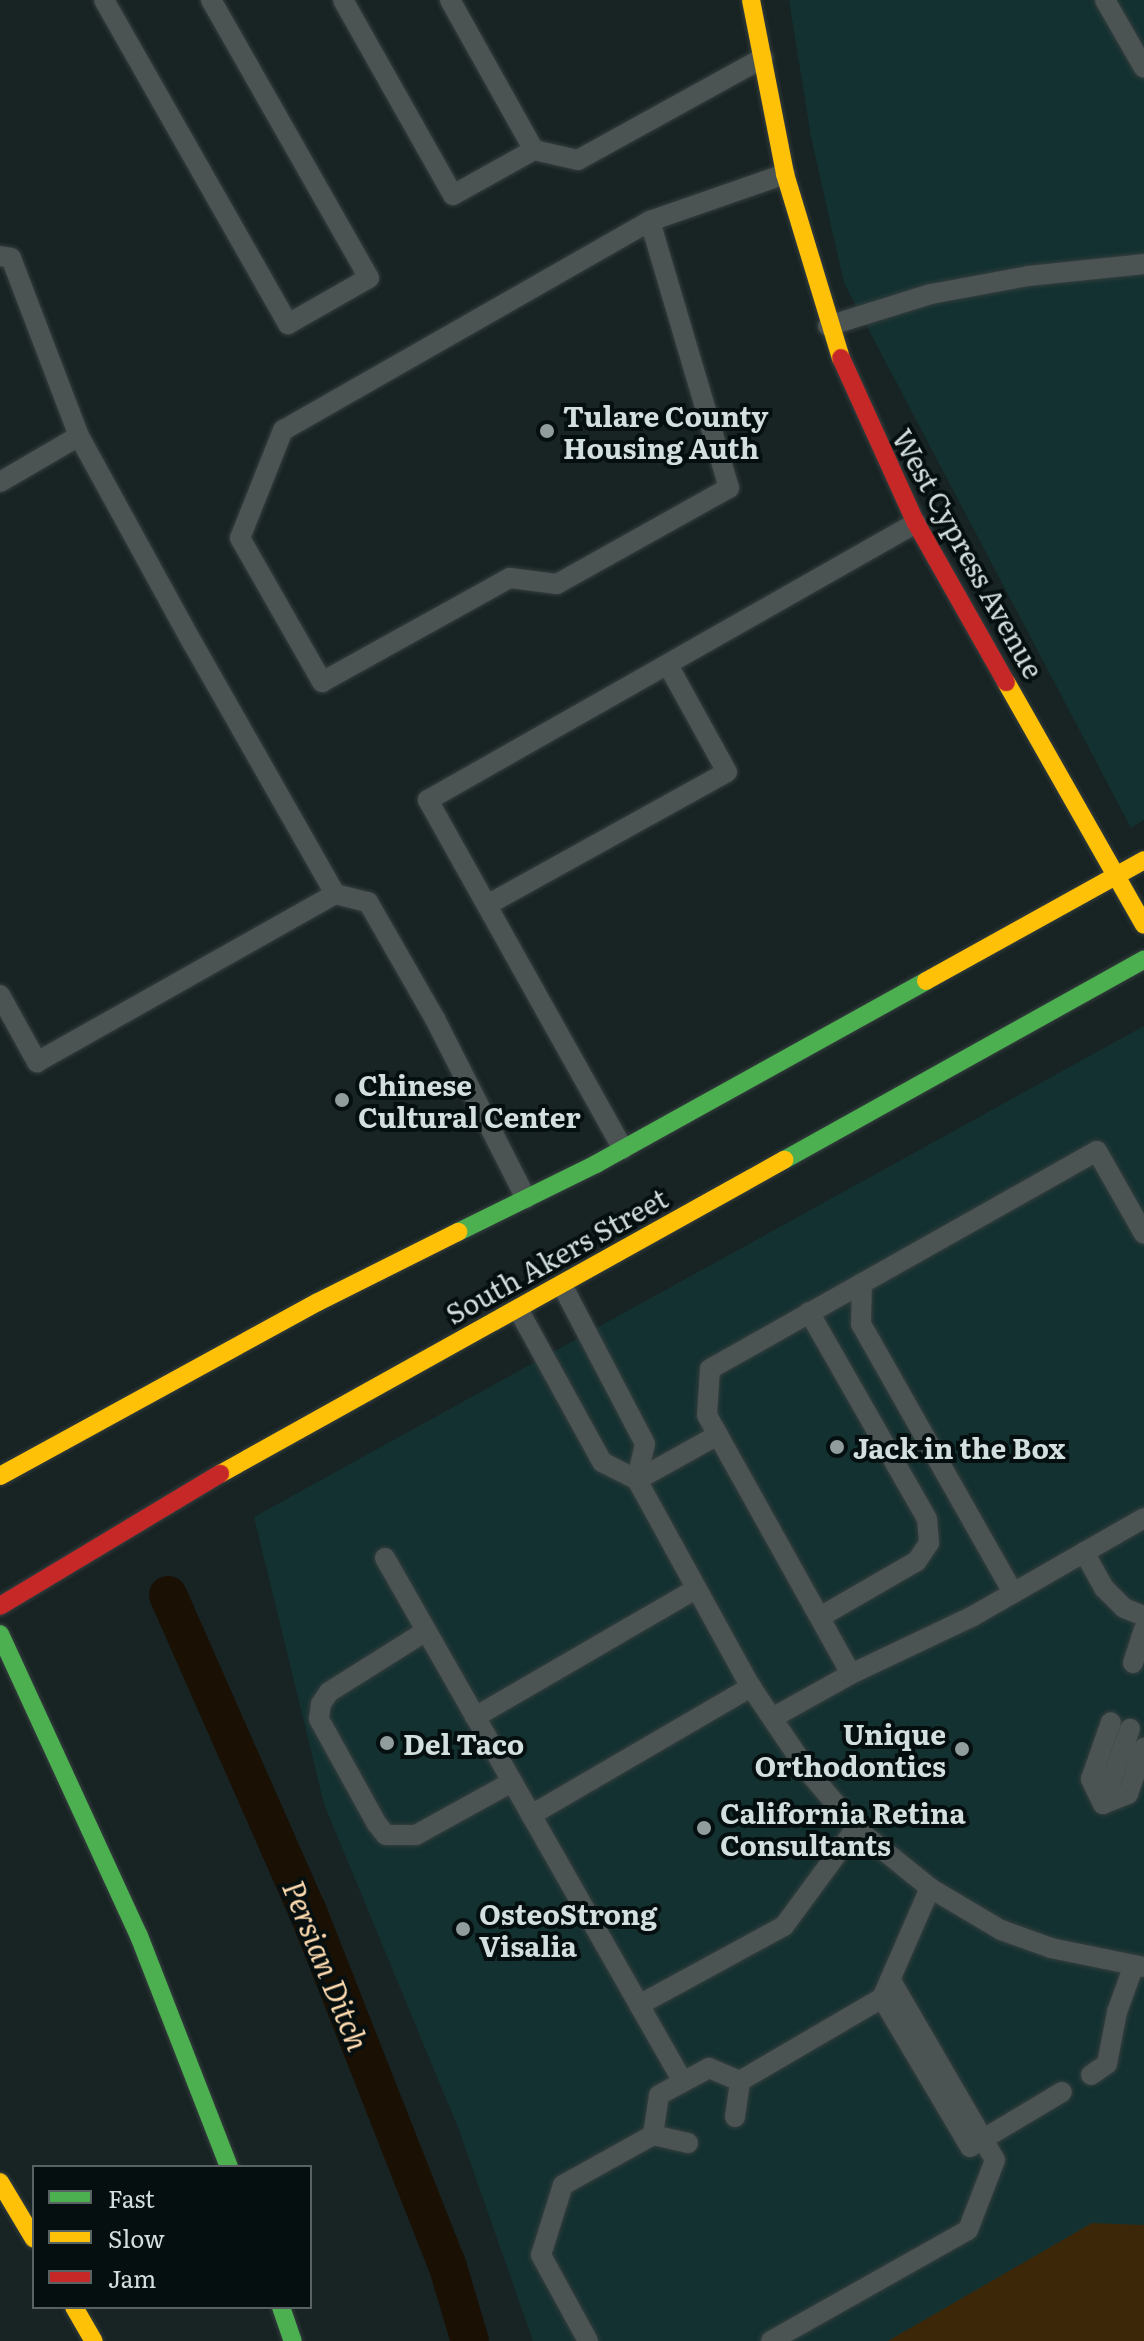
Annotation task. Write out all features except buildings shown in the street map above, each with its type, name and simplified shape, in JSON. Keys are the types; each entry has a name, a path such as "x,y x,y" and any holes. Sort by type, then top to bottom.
{"main road":[{"name":"West Cypress Avenue","path":"751,0 785,174 828,326 916,523 1144,925"},
{"path":"0,1476 318,1302 623,1149 1144,860"},
{"name":"South Akers Street","path":"0,1606 213,1478 1144,960"},
{"path":"0,1634 139,1936 228,2165"},
{"path":"0,2182 32,2236"},
{"path":"75,2309 94,2341"},
{"path":"282,2309 293,2341"}],"lane":[{"path":"104,0 288,324 369,278 211,0"},
{"path":"343,0 453,195 534,150 578,160 763,58"},
{"path":"450,0 534,150"},
{"path":"1105,0 1144,68"},
{"path":"650,221 729,488 557,584 510,578 322,682 240,538 283,430 650,221 785,174"},
{"path":"4,258 79,436 335,894"},
{"path":"828,326 931,294 1144,264"},
{"path":"0,482 79,436"},
{"path":"623,1149 428,800 916,523"},
{"path":"487,905 727,772 668,665"},
{"path":"0,995 37,1062 335,894 368,902 526,1198"},
{"path":"851,1674 707,1415 710,1369 1097,1151 1144,1234"},
{"path":"862,1283 861,1324 1013,1593"},
{"path":"562,1285 645,1444 637,1480"},
{"path":"518,1309 602,1462 637,1480 694,1590 751,1687 856,1828 930,1888 1001,1930 1051,1948 1139,1966 1117,2012 1107,2064 1091,2075"},
{"path":"809,1312 927,1519 929,1543 917,1561 820,1617"},
{"path":"637,1480 718,1435"},
{"path":"772,1718 851,1674 1013,1593 1144,1518"},
{"path":"1084,1552 1104,1588 1124,1608 1144,1616"},
{"path":"385,1558 683,2082"},
{"path":"475,1717 694,1590"},
{"path":"1133,1663 1144,1630"},
{"path":"426,1631 329,1692 321,1704 319,1719 377,1824 386,1835 416,1835 512,1782"},
{"path":"531,1815 751,1687"},
{"path":"1121,1726 1103,1804 1128,1794 1144,1748"},
{"path":"639,2005 784,1926 856,1828"},
{"path":"735,2117 740,2081 886,1988 930,1888"},
{"path":"771,2341 968,2230 995,2160 886,1988"},
{"path":"653,2135 659,2095 709,2068 740,2081"},
{"path":"983,2139 1062,2092"},
{"path":"588,2341 541,2255 563,2185 653,2135 688,2143"}],"shaded area":[{"path":"789,0 1144,0 1144,820 1131,828 844,283 811,137"},
{"path":"1144,1026 1144,2341 533,2341 459,2130 324,1804 254,1517"},
{"path":"1092,2223 1144,2225 1144,2341 888,2341"}],"waterway":[{"name":"Persian Ditch","path":"168,1595 308,1912 447,2264 470,2341"}],"traffic: fast":[{"path":"784,1160 1144,960"},
{"path":"458,1232 596,1164 926,981"},
{"path":"0,1634 139,1936 228,2165"},
{"path":"282,2309 293,2341"}],"traffic: slow":[{"path":"751,0 785,174 841,358"},
{"path":"1006,682 1144,925"},
{"path":"926,981 1144,860"},
{"path":"220,1474 784,1160"},
{"path":"0,1476 318,1302 458,1232"},
{"path":"0,2182 32,2236"},
{"path":"75,2309 94,2341"}],"traffic: jam":[{"path":"841,358 916,523 1006,682"},
{"path":"0,1606 220,1474"}],"place":[{"name":"Tulare County Housing Auth","path":"547,431"},
{"name":"Chinese Cultural Center","path":"342,1100"},
{"name":"Jack in the Box","path":"837,1447"},
{"name":"Del Taco","path":"387,1743"},
{"name":"Unique Orthodontics","path":"962,1749"},
{"name":"California Retina Consultants","path":"704,1828"},
{"name":"OsteoStrong Visalia","path":"463,1929"}]}
